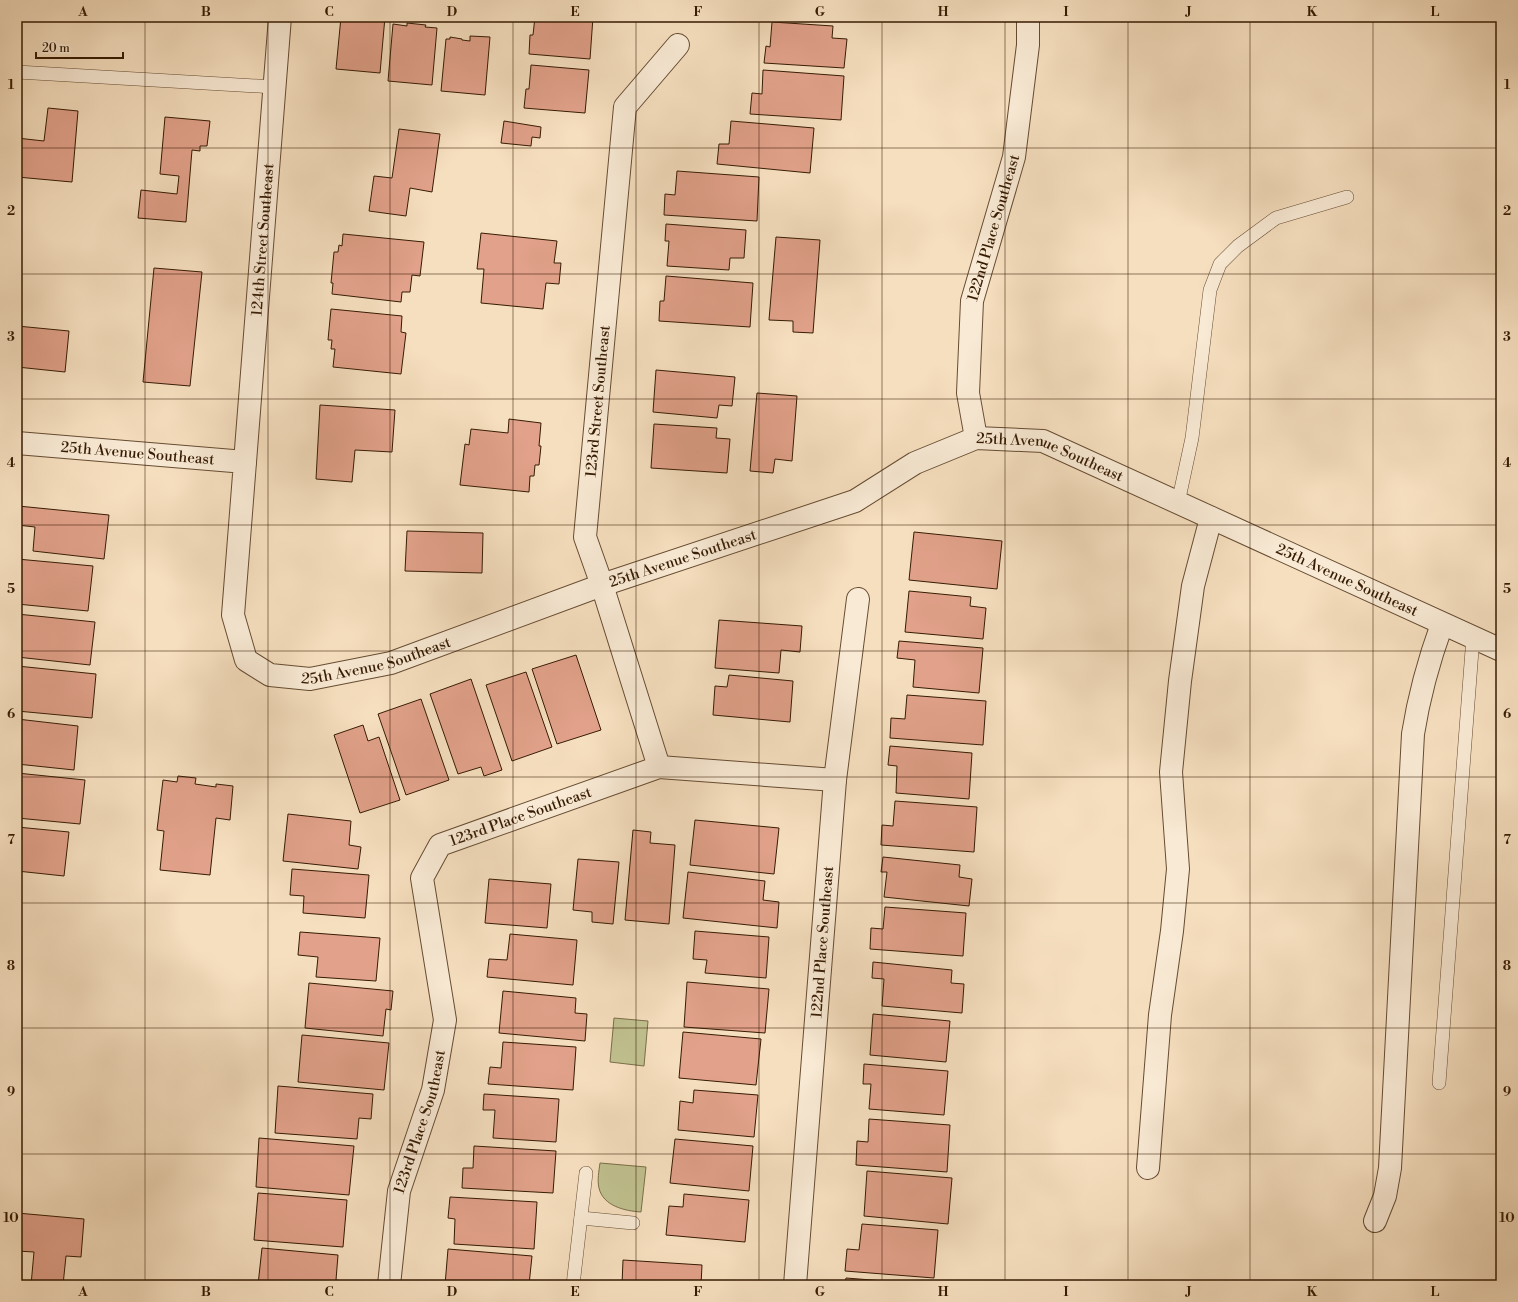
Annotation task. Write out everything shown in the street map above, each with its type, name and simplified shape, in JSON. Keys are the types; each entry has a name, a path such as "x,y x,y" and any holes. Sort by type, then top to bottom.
{"street":[{"name":"124th Street Southeast","path":"245,462 280,17"},
{"name":"122nd Place Southeast","path":"976,438 968,393 972,301 1014,157 1028,46 1028,17"},
{"name":"123rd Street Southeast","path":"659,767 585,537 625,106 678,45"},
{"name":"25th Avenue Southeast","path":"17,443 245,462 233,615 246,660 270,675 310,679 391,663 602,586 855,500 915,464 976,438 1043,441 1501,650"},
{"path":"1148,1168 1160,1015 1172,930 1178,869 1171,772 1180,681 1193,586 1211,518"},
{"name":"122nd Place Southeast","path":"795,1285 835,780 858,599"},
{"path":"1375,1221 1385,1196 1390,1168 1413,734 1426,671 1442,624"},
{"name":"123rd Place Southeast","path":"389,1285 400,1191 433,1090 445,1020 422,878 440,844 659,767 835,780"}],"lane":[{"path":"17,72 275,87"},
{"path":"1178,503 1192,438 1210,290 1220,264 1238,246 1276,218 1347,197"},
{"path":"1440,1083 1473,637"},
{"path":"573,1285 586,1173"},
{"path":"581,1218 633,1223"}],"green space":[{"path":"614,1018 648,1021 644,1066 610,1062"},
{"path":"600,1163 646,1167 641,1212 622,1209 605,1199 601,1194 598,1185"}],"building":[{"path":"341,17 385,17 380,73 336,69"},
{"path":"535,17 593,17 590,59 529,54 530,35 533,35"},
{"path":"772,22 833,26 832,38 847,39 844,68 764,63 766,46 770,47"},
{"path":"407,23 437,28 432,85 388,81 393,24 407,26"},
{"path":"470,36 490,37 485,95 441,91 446,39 450,39 450,37 470,41"},
{"path":"531,65 589,70 585,113 524,108 526,89 529,89"},
{"path":"763,70 844,76 841,120 750,114 752,93 762,94"},
{"path":"48,108 78,111 72,182 17,177 17,138 44,141"},
{"path":"165,117 210,121 207,146 200,146 200,151 192,150 186,222 138,218 141,190 177,194 179,176 160,174"},
{"path":"504,121 541,127 540,138 532,137 531,146 501,143"},
{"path":"731,121 814,128 810,173 717,164 719,144 729,144"},
{"path":"399,129 440,134 432,192 410,188 406,216 369,211 374,176 392,178"},
{"path":"677,171 759,177 757,221 664,215 665,194 675,195"},
{"path":"666,224 746,230 744,258 730,258 729,270 667,266 669,241 665,241"},
{"path":"481,233 557,241 554,263 561,263 559,284 546,283 543,309 481,303 484,269 477,269"},
{"path":"343,234 424,242 420,276 412,275 410,292 402,292 401,302 332,294 333,283 331,283 334,252 338,252 339,245 342,246"},
{"path":"776,237 820,240 813,333 793,332 793,321 769,320"},
{"path":"154,268 202,272 190,386 143,382"},
{"path":"666,276 753,283 750,327 659,321 660,301 664,301"},
{"path":"331,309 402,316 401,332 406,333 401,374 333,367 335,349 331,349 332,340 328,340"},
{"path":"17,326 69,331 65,372 17,367"},
{"path":"656,370 735,377 732,406 719,405 717,418 653,412"},
{"path":"757,393 797,396 792,461 775,459 773,473 750,471"},
{"path":"320,405 395,410 392,452 355,450 352,482 316,479"},
{"path":"509,419 541,423 539,465 535,465 534,476 530,476 529,492 460,485 465,444 469,445 471,429 508,433"},
{"path":"654,424 717,428 716,438 730,439 727,473 651,468"},
{"path":"18,506 109,515 104,559 33,551 35,527 17,525"},
{"path":"407,531 483,533 482,573 405,571"},
{"path":"914,532 1002,541 997,589 909,580"},
{"path":"17,559 93,566 88,611 17,604"},
{"path":"909,591 971,597 970,606 986,608 983,639 905,632"},
{"path":"17,614 95,622 90,665 17,657"},
{"path":"719,620 802,626 800,652 781,650 779,673 715,668"},
{"path":"899,641 983,648 979,693 913,687 915,660 897,658"},
{"path":"576,655 601,730 557,744 532,669"},
{"path":"17,666 96,674 92,718 17,711"},
{"path":"526,672 552,747 512,761 486,685"},
{"path":"729,675 793,681 790,722 713,715 715,686 727,687"},
{"path":"471,679 502,770 484,776 481,767 458,774 430,694"},
{"path":"907,695 986,701 983,745 890,738 891,718 905,719"},
{"path":"421,699 449,780 406,795 378,714"},
{"path":"17,719 78,726 74,770 17,764"},
{"path":"363,725 368,741 379,737 400,800 360,813 334,735"},
{"path":"890,746 972,753 969,799 896,793 897,766 888,765"},
{"path":"17,773 85,780 80,824 17,818"},
{"path":"178,776 196,778 195,784 216,787 216,784 233,786 230,820 216,818 210,875 160,870 164,831 157,830 163,780 177,782"},
{"path":"895,801 977,807 974,852 881,845 882,825 893,826"},
{"path":"288,814 351,821 349,845 361,847 358,869 283,861"},
{"path":"695,820 779,828 774,874 690,865"},
{"path":"17,827 69,832 64,876 17,871"},
{"path":"633,830 651,832 650,843 675,845 669,924 625,920"},
{"path":"883,857 960,865 959,877 972,879 969,906 884,897 887,872 881,872"},
{"path":"578,859 619,862 613,924 592,922 592,912 573,910"},
{"path":"292,869 369,875 365,918 303,913 304,896 290,895"},
{"path":"688,872 765,881 763,900 779,902 777,928 683,918"},
{"path":"489,879 551,884 547,928 485,923"},
{"path":"885,907 966,913 963,956 870,949 871,928 883,929"},
{"path":"695,931 769,937 766,978 705,973 707,960 693,959"},
{"path":"300,932 380,938 376,981 316,977 318,957 298,955"},
{"path":"510,934 577,940 573,985 487,977 489,959 507,960"},
{"path":"873,962 952,970 951,983 964,984 962,1013 882,1006 884,979 872,978"},
{"path":"687,982 769,989 765,1033 684,1027"},
{"path":"309,983 393,991 391,1010 386,1009 383,1036 305,1028"},
{"path":"503,991 576,998 575,1013 587,1014 585,1041 499,1033"},
{"path":"873,1014 950,1021 946,1062 870,1055"},
{"path":"683,1032 761,1039 756,1085 679,1078"},
{"path":"302,1035 389,1043 384,1090 298,1082"},
{"path":"503,1042 576,1047 573,1090 488,1084 490,1067 501,1068"},
{"path":"864,1064 948,1071 944,1115 869,1109 871,1084 863,1084"},
{"path":"278,1086 373,1094 371,1119 359,1118 357,1139 275,1133"},
{"path":"694,1090 758,1095 754,1137 678,1130 680,1101 693,1103"},
{"path":"484,1094 559,1099 556,1142 493,1138 495,1110 483,1110"},
{"path":"869,1119 950,1125 947,1172 856,1165 857,1141 868,1142"},
{"path":"259,1138 354,1146 349,1195 256,1187"},
{"path":"675,1139 753,1146 749,1191 670,1183"},
{"path":"474,1146 556,1151 553,1193 462,1188 463,1168 473,1168"},
{"path":"867,1171 952,1178 948,1224 864,1216"},
{"path":"258,1193 347,1200 343,1247 254,1240"},
{"path":"684,1194 749,1200 745,1242 666,1235 669,1206 683,1207"},
{"path":"450,1197 537,1202 534,1249 454,1244 455,1219 448,1218"},
{"path":"17,1213 84,1219 81,1257 66,1256 63,1285 31,1285 34,1252 17,1251"},
{"path":"862,1224 938,1230 934,1278 845,1271 847,1249 859,1250"},
{"path":"262,1248 338,1255 336,1280 343,1281 343,1285 258,1285"},
{"path":"448,1249 532,1256 529,1285 445,1285"},
{"path":"623,1260 702,1265 701,1285 622,1285"},
{"path":"846,1278 936,1285 845,1285"}]}
